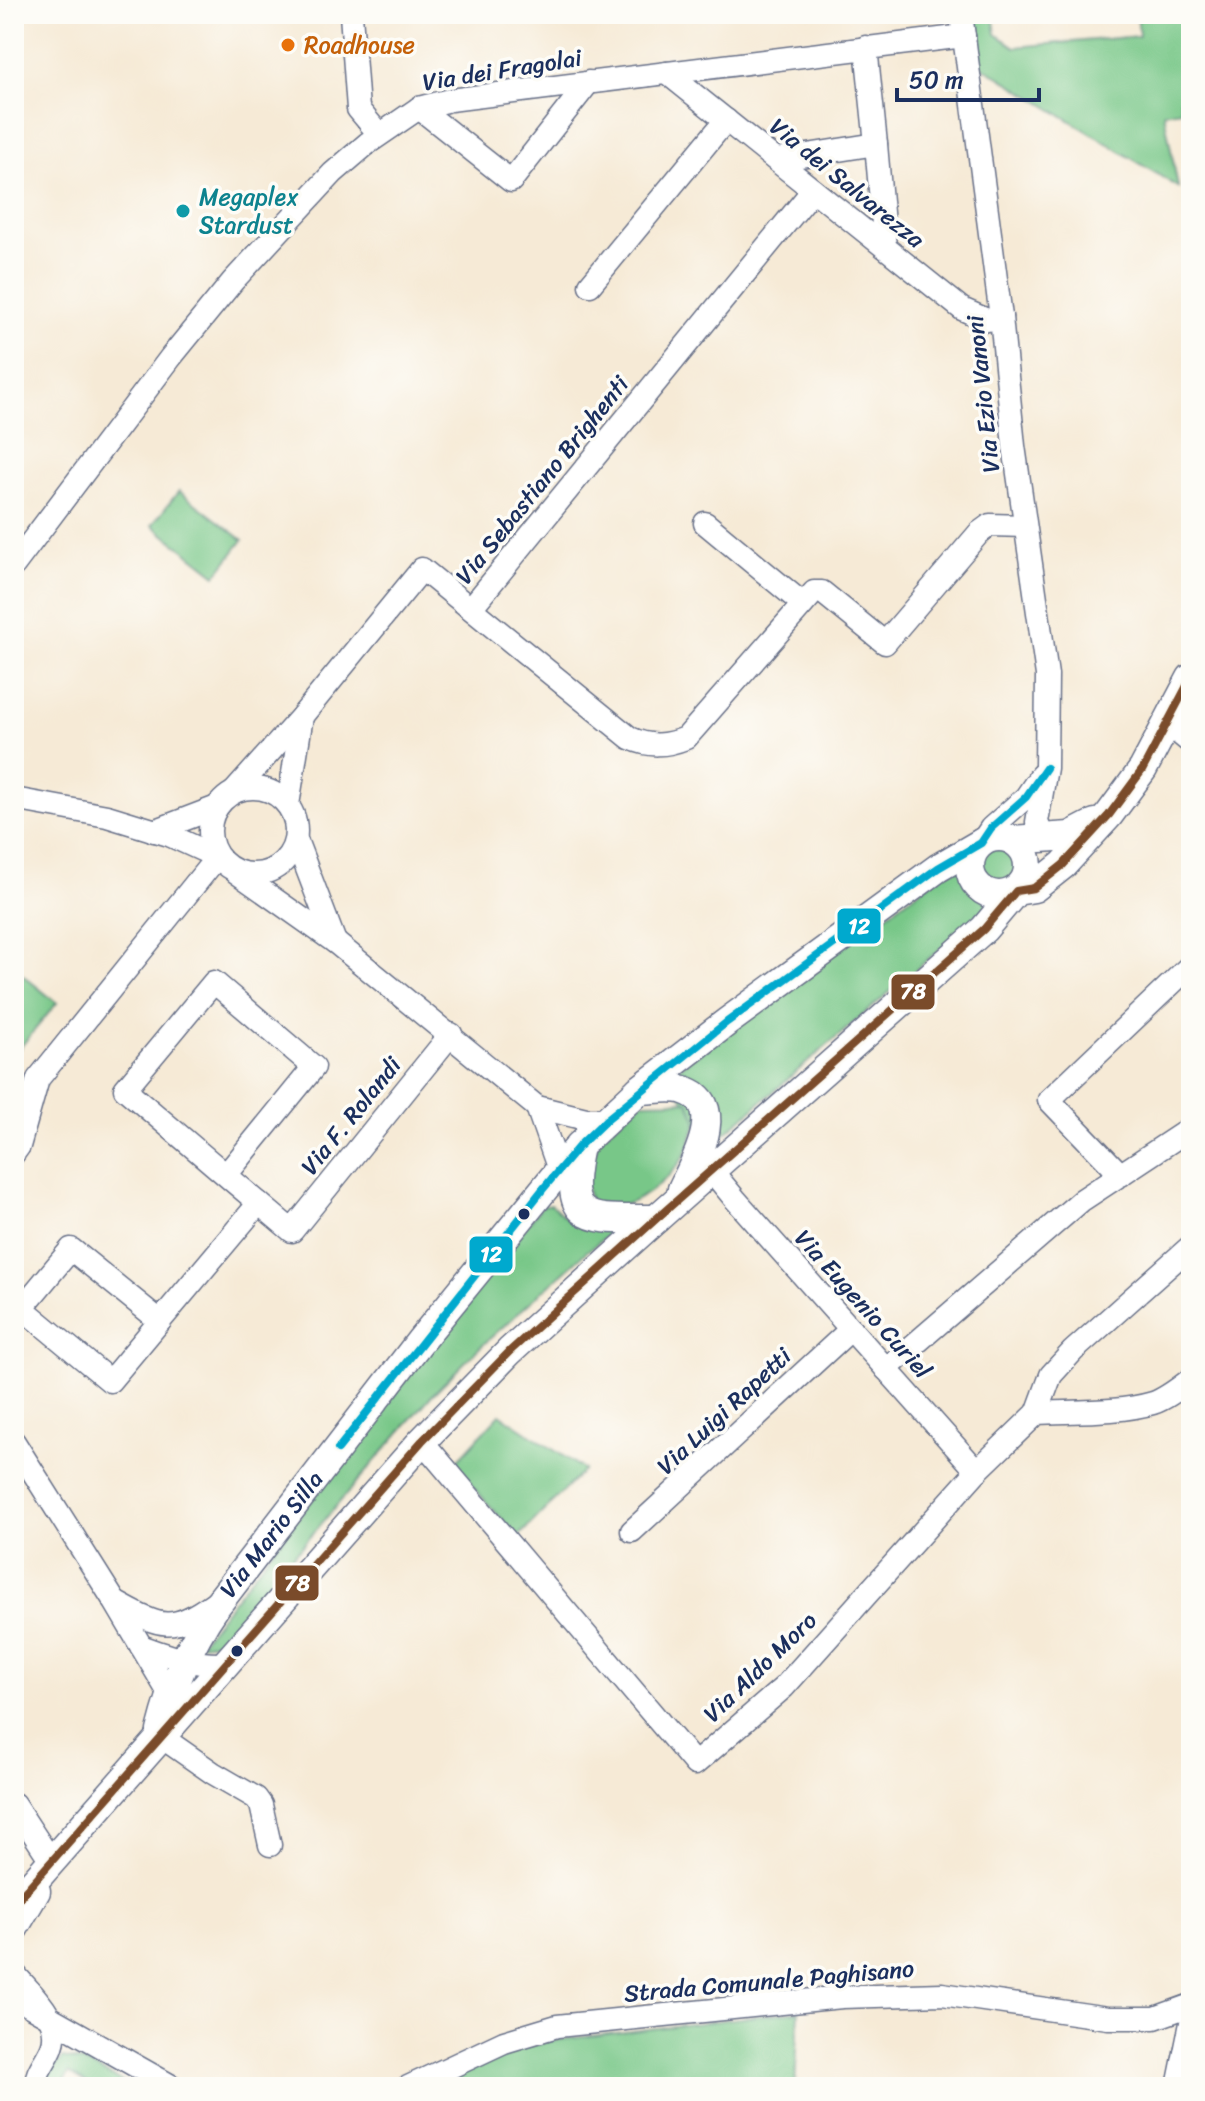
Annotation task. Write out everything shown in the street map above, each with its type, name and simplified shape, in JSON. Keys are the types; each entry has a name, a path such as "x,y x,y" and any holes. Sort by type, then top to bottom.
{"street":[{"path":"351,14 358,109 379,134"},
{"name":"Via dei Fragolai","path":"14,565 171,357 233,281 333,173 379,134 419,108 450,100 866,47 962,25"},
{"name":"Via Ezio Vanoni","path":"962,25 1001,317 1014,446 1047,675 1046,768 1037,822 1048,838"},
{"path":"866,47 885,247"},
{"name":"Via dei Salvarezza","path":"667,73 962,309 987,320 1001,317"},
{"path":"419,108 511,181 589,82"},
{"path":"590,285 726,120"},
{"path":"776,160 876,144"},
{"name":"Via Sebastiano Brighenti","path":"234,792 302,716 422,569 471,608 813,190"},
{"path":"705,523 803,604"},
{"path":"471,608 630,738 642,744 672,744 686,738 814,592 822,592 885,643 979,533 990,525 1025,526"},
{"path":"1046,768 1026,797 991,828 970,860 969,869 982,891 999,896 1034,888 1063,865 1109,815 1143,769 1189,685"},
{"path":"302,716 288,805 296,827 296,840 335,942"},
{"path":"1168,724 1191,743"},
{"path":"154,831 217,807 234,792 252,788 270,791 288,805"},
{"path":"14,799 107,816 217,857 335,942 537,1107 586,1119 607,1119"},
{"path":"217,807 209,827 210,842 217,857"},
{"path":"981,843 994,837 1012,840 1070,836 1109,815"},
{"path":"236,872 262,874 284,862 296,840"},
{"path":"14,1904 422,1441 510,1351 666,1210 706,1157 984,929 1026,877 1028,868 1024,852 1012,840"},
{"name":"Via Mario Silla","path":"160,1736 170,1695 184,1661 194,1639 224,1595 421,1340 580,1145 639,1090 727,1022 938,868 981,843"},
{"path":"14,1153 19,1146 38,1079 217,857"},
{"path":"1121,1175 1049,1100 1191,965"},
{"path":"160,1321 71,1249 18,1312 110,1381 259,1203 226,1175 125,1089 214,982 314,1067 226,1175"},
{"name":"Via F. Rolandi","path":"259,1203 292,1231 451,1034"},
{"path":"639,1090 676,1089 687,1091 698,1099 707,1120 706,1157"},
{"path":"537,1107 559,1170"},
{"path":"886,1369 1082,1200 1191,1128"},
{"path":"580,1145 573,1198 587,1215 601,1218 666,1210"},
{"name":"Via Eugenio Curiel","path":"706,1157 851,1329 977,1471"},
{"path":"1191,1246 1073,1351 1051,1375 1037,1413 1143,1405 1171,1394 1191,1379"},
{"name":"Via Luigi Rapetti","path":"632,1531 851,1329"},
{"name":"Via Aldo Moro","path":"422,1441 695,1764 784,1687 977,1471 1037,1413"},
{"path":"14,1442 170,1695"},
{"path":"115,1602 148,1620 170,1624 189,1620 224,1595"},
{"path":"141,1646 202,1665 224,1664"},
{"path":"160,1736 256,1798 261,1805 270,1845"},
{"path":"14,1804 52,1862"},
{"path":"14,1928 52,1862"},
{"path":"14,1973 51,2018 54,2030 53,2046 36,2074 35,2087"},
{"name":"Strada Comunale Paghisano","path":"408,2087 504,2042 572,2024 842,1997 942,1994 1108,2018 1155,2018 1191,2005"},
{"path":"14,1997 173,2087"},
{"path":"1178,2087 1191,2023"}],"green space":[{"path":"975,14 993,14 996,34 1015,47 1139,36 1137,14 1191,14 1191,96 1180,99 1182,110 1164,113 1178,187 980,65"},
{"path":"179,491 243,540 216,575 152,525"},
{"path":"999,845 1013,851 1019,865 1013,879 999,885 985,879 979,865 985,851"},
{"path":"961,860 974,893 995,902 711,1145 669,1075"},
{"path":"14,968 57,1003 14,1055"},
{"path":"688,1101 697,1122 686,1153 670,1175 651,1191 629,1203 607,1207 590,1201 584,1178 600,1138 642,1102"},
{"path":"551,1204 580,1226 596,1229 618,1227 476,1351 432,1395 219,1642 199,1644 542,1206"},
{"path":"500,1414 584,1470 518,1537 453,1465"},
{"path":"799,2011 795,2087 429,2087 512,2050 549,2041"},
{"path":"63,2058 83,2062 134,2087 93,2087 69,2073 61,2087 45,2087 52,2070"}],"transit line":[{"name":"78","path":"14,1904 422,1441 510,1351 984,929 1016,891 1034,888 1063,865 1109,815 1143,769 1191,678"},
{"name":"12","path":"338,1449 543,1189 607,1119 727,1022 938,868 981,843 991,828 1026,797 1046,768"}],"place":[{"name":"Roadhouse","path":"288,45"},
{"name":"Megaplex Stardust","path":"183,211"}]}
